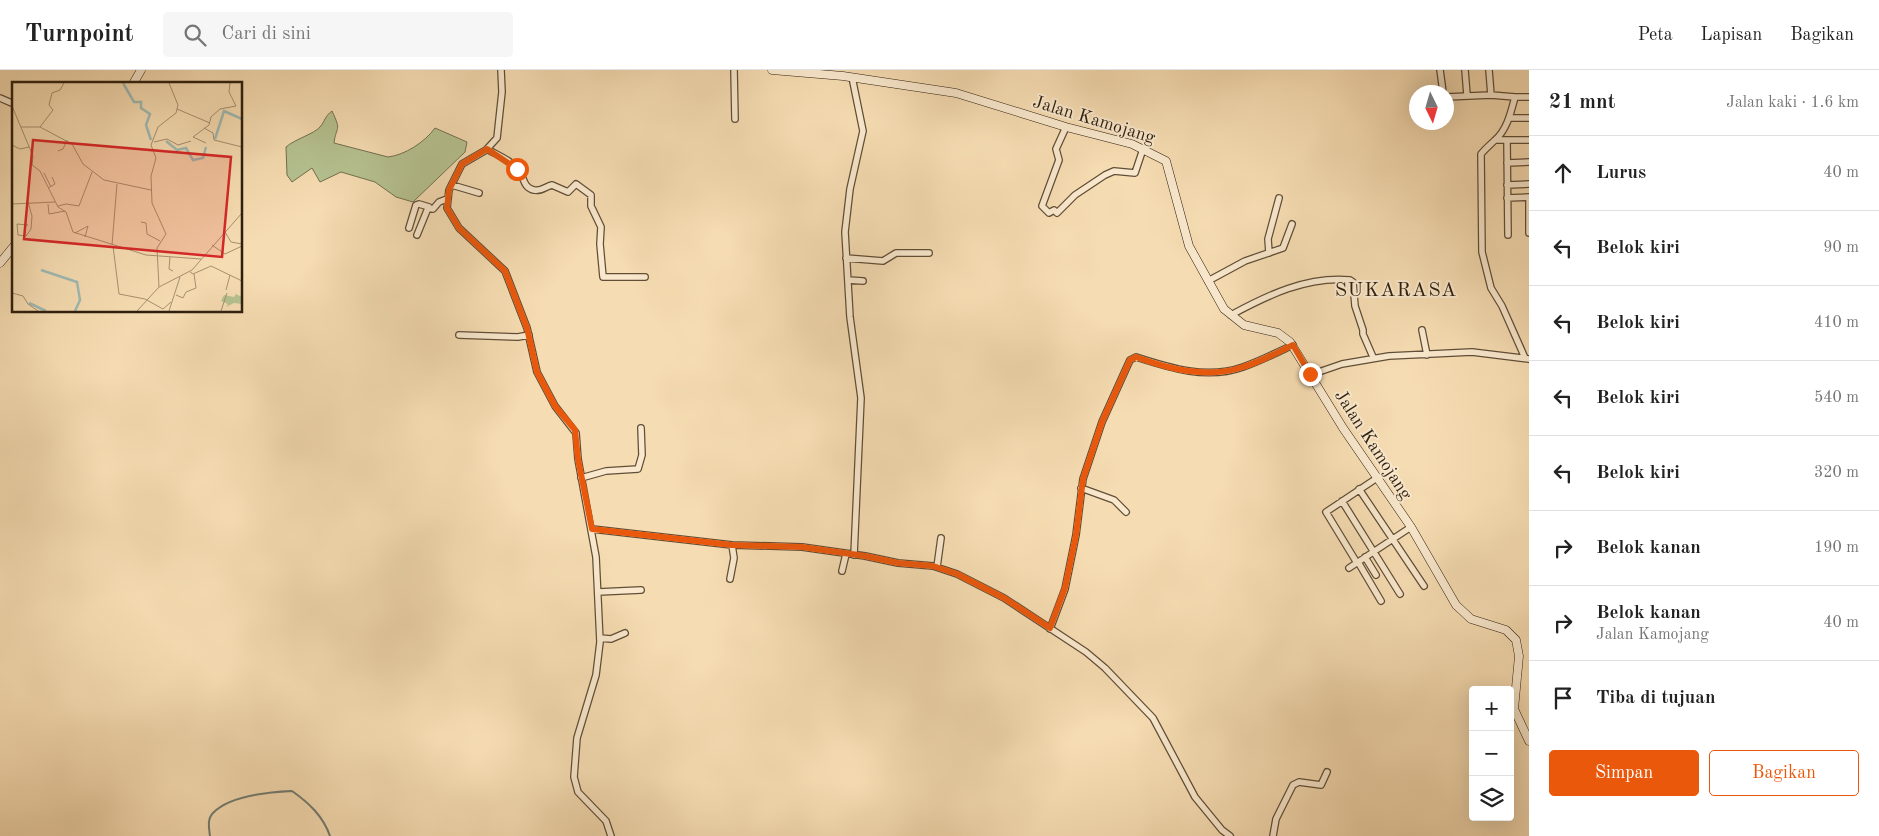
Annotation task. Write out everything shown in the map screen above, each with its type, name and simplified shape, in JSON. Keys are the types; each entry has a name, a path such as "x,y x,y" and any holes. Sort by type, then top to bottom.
{"main road":[{"path":"134,82 141,70"},
{"name":"Jalan Kamojang","path":"772,70 842,73 852,77 956,93 1066,127 1106,137 1158,155 1168,164 1189,246 1220,303 1244,325 1278,333 1293,345 1342,428 1411,528 1456,605 1464,615 1476,622 1506,630 1516,640 1519,656 1514,709 1529,741"},
{"path":"0,263 12,248"}],"street":[{"path":"501,70 502,92 496,141 487,149 464,162 447,199 449,212 455,223 505,271 529,335 542,381 560,413 575,430 581,478 596,557 600,638 596,675 577,738 574,772 578,792 606,821 611,836"},
{"path":"734,70 736,119"},
{"path":"1440,70 1441,85"},
{"path":"1465,70 1467,95"},
{"path":"1489,70 1491,95"},
{"path":"852,77 862,122 863,137 848,202 845,232 854,357 861,398 854,555"},
{"path":"1454,96 1491,95 1515,98 1529,97"},
{"path":"0,98 12,103"},
{"path":"1515,98 1510,118 1497,140 1486,147 1481,154 1482,252 1491,288 1502,306 1527,359"},
{"path":"1510,118 1529,118"},
{"path":"1066,127 1056,150 1058,160 1042,206 1050,213 1054,210 1057,213 1075,195 1105,175 1114,171 1135,173 1143,149"},
{"path":"1497,140 1529,140"},
{"path":"1507,140 1508,235"},
{"path":"487,149 513,165 520,173 523,182 530,189 538,190 552,185 567,192 575,184 591,195 591,206 601,226 600,244 603,277 646,277"},
{"path":"1507,163 1529,162"},
{"path":"1507,185 1529,184"},
{"path":"452,185 479,193"},
{"path":"1507,198 1528,197 1529,233"},
{"path":"1269,253 1268,240 1279,198"},
{"path":"410,228 416,205 433,209 439,202 447,199"},
{"path":"417,235 429,207"},
{"path":"1208,281 1230,268 1279,250 1285,245 1292,224"},
{"path":"846,258 883,261 896,253 929,253"},
{"path":"848,280 863,281"},
{"path":"1231,315 1274,294 1304,283 1352,280 1355,308 1373,357"},
{"path":"1422,330 1427,355"},
{"path":"458,334 518,337 529,335"},
{"path":"1050,628 1065,588 1076,535 1081,488 1102,422 1131,358 1137,358 1177,370 1198,372 1232,370 1293,345"},
{"path":"1310,374 1373,357 1472,352 1527,359"},
{"path":"581,478 595,473 638,468 642,455 641,428"},
{"path":"1377,478 1359,488 1326,514 1381,601"},
{"path":"1081,488 1114,500 1126,512"},
{"path":"1359,488 1424,586"},
{"path":"1342,501 1400,594"},
{"path":"1349,568 1392,538 1411,528"},
{"path":"592,529 732,545 802,547 898,563 937,567 957,574 1004,598 1086,652 1143,705 1153,718 1195,797 1222,830 1230,836"},
{"path":"937,567 941,538"},
{"path":"730,579 734,558 732,545"},
{"path":"842,571 846,554"},
{"path":"1365,557 1376,575"},
{"path":"598,592 642,590"},
{"path":"600,638 612,640 625,633"},
{"path":"1274,836 1276,819 1294,786 1299,782 1321,785 1327,772"}],"green space":[{"path":"332,111 338,126 334,143 388,157 401,154 414,147 435,128 467,142 465,152 413,202 396,197 375,182 341,172 320,182 312,168 292,182 287,175 286,147 317,130"}],"waterway":[{"path":"210,836 210,818 220,807 250,796 292,791 315,810 330,836"}],"district":[{"name":"SUKARASA","path":"1396,291"}],"route":[{"path":"517,169 508,161 487,149 468,159 460,167 449,190 447,208 451,218 459,228 488,253 505,271 527,328 537,372 555,406 575,430 578,459 592,529 732,545 753,544 802,547 898,563 933,566 957,574 1004,598 1050,628 1065,588 1076,535 1083,479 1102,422 1131,358 1136,357 1159,366 1177,370 1198,372 1232,370 1293,345 1300,360 1310,374"}]}
